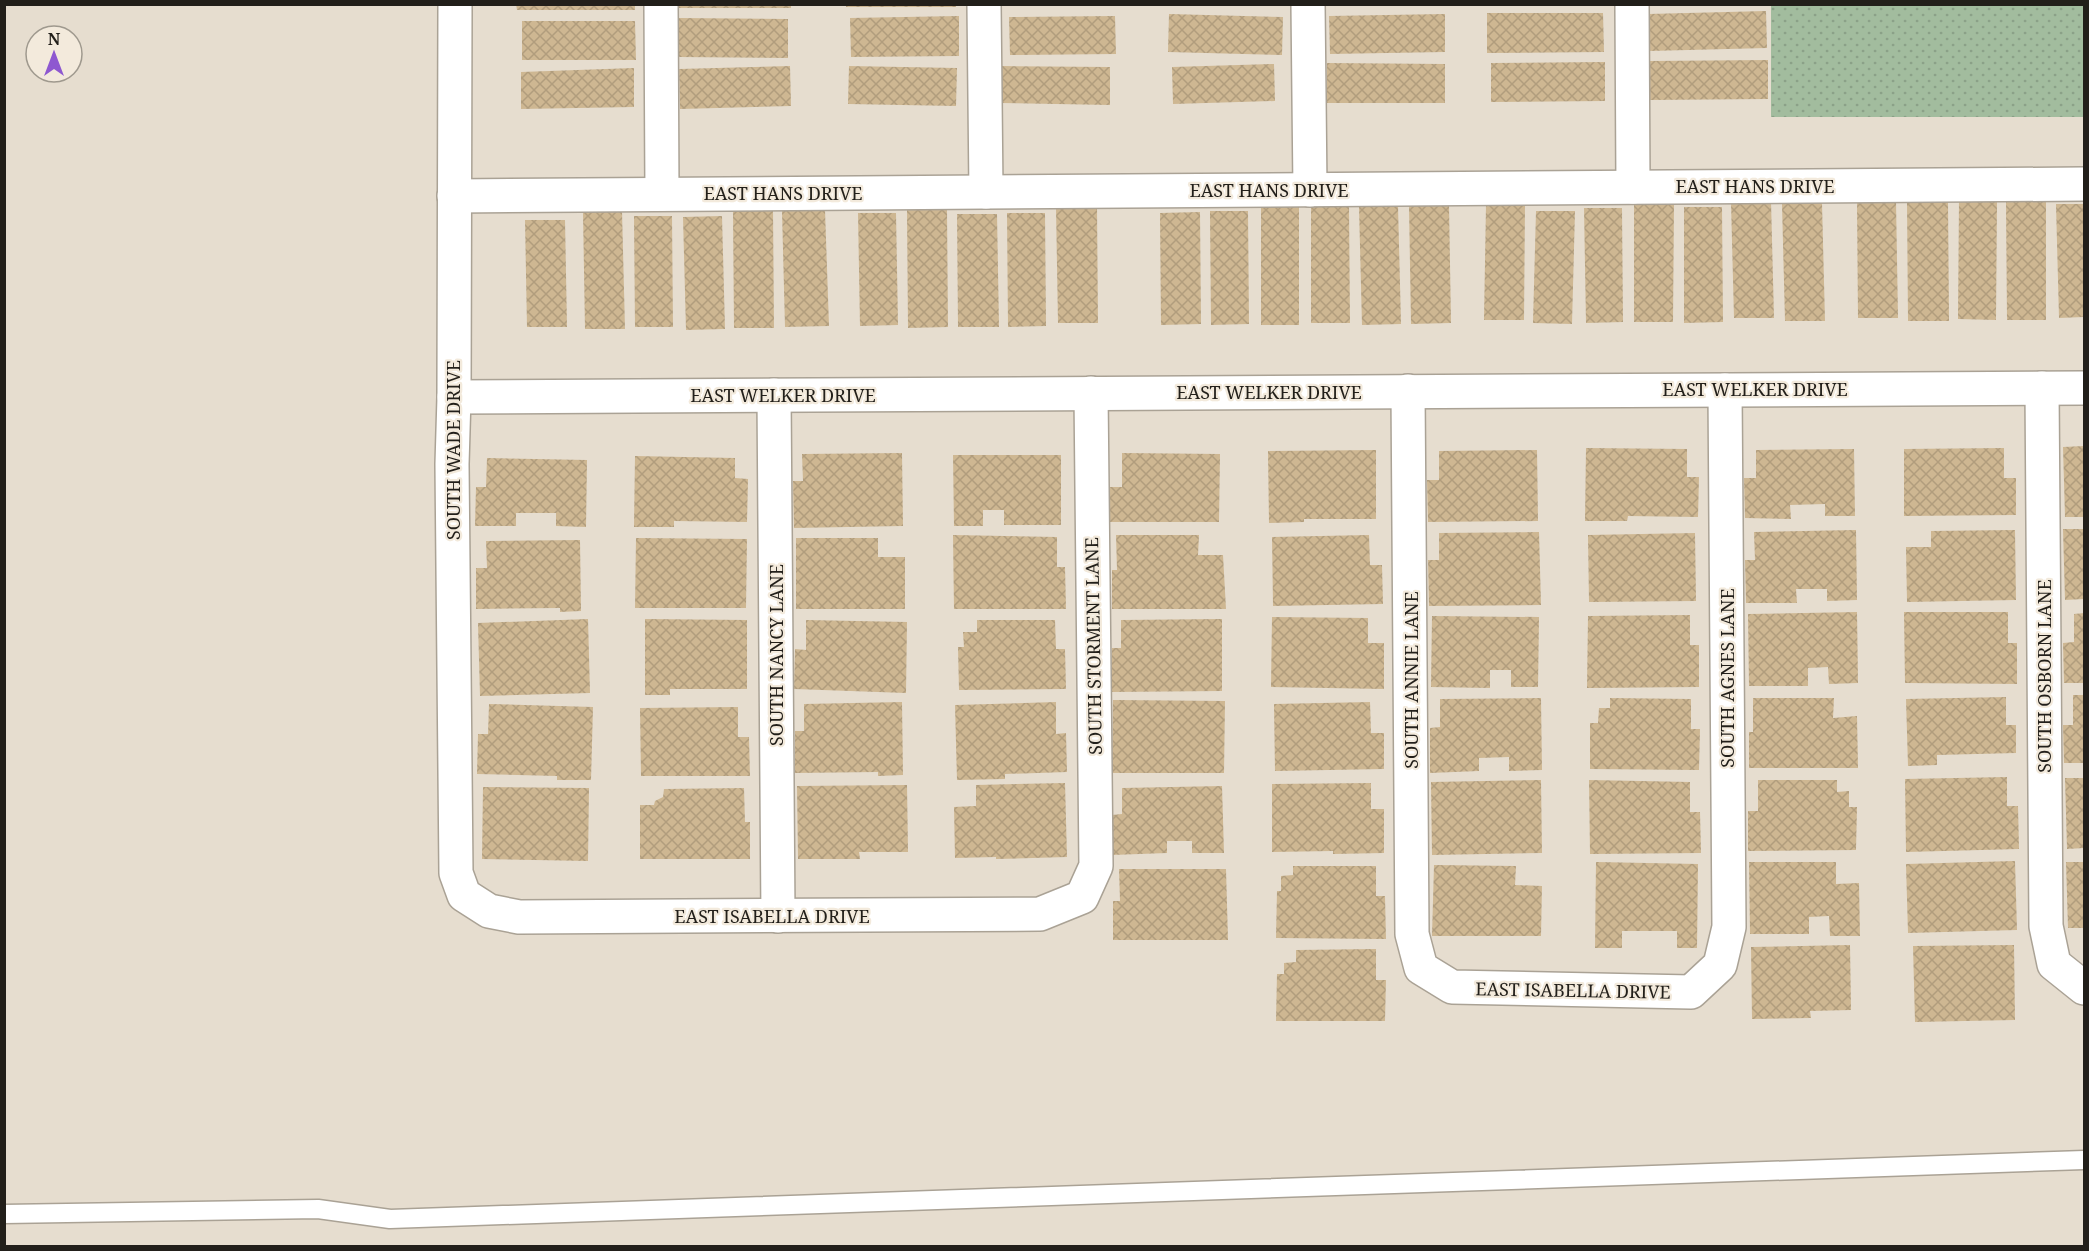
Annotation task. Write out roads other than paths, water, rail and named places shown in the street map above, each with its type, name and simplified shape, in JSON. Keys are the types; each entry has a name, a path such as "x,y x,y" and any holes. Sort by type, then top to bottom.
{"street":[{"name":"SOUTH WADE DRIVE","path":"455,4 452,464 456,873 464,894"},
{"path":"661,4 662,194"},
{"path":"984,4 986,192"},
{"path":"1308,4 1310,190"},
{"path":"1632,4 1633,187"},
{"name":"EAST HANS DRIVE","path":"454,196 2085,184"},
{"name":"EAST WELKER DRIVE","path":"454,397 2085,387"},
{"name":"SOUTH OSBORN LANE","path":"2042,388 2046,926 2054,964 2085,988"},
{"name":"SOUTH AGNES LANE","path":"1720,965 1729,927 1725,390"},
{"name":"SOUTH ANNIE LANE","path":"1408,391 1412,934 1421,968"},
{"name":"SOUTH STORMENT LANE","path":"1082,897 1096,866 1091,393"},
{"name":"SOUTH NANCY LANE","path":"774,395 778,916"},
{"name":"EAST ISABELLA DRIVE","path":"464,894 489,911 519,917 1040,914 1082,897"},
{"name":"EAST ISABELLA DRIVE","path":"1421,968 1452,987 1691,992 1720,965"}],"lane":[{"path":"4,1214 318,1209 390,1220 2085,1160"}]}
